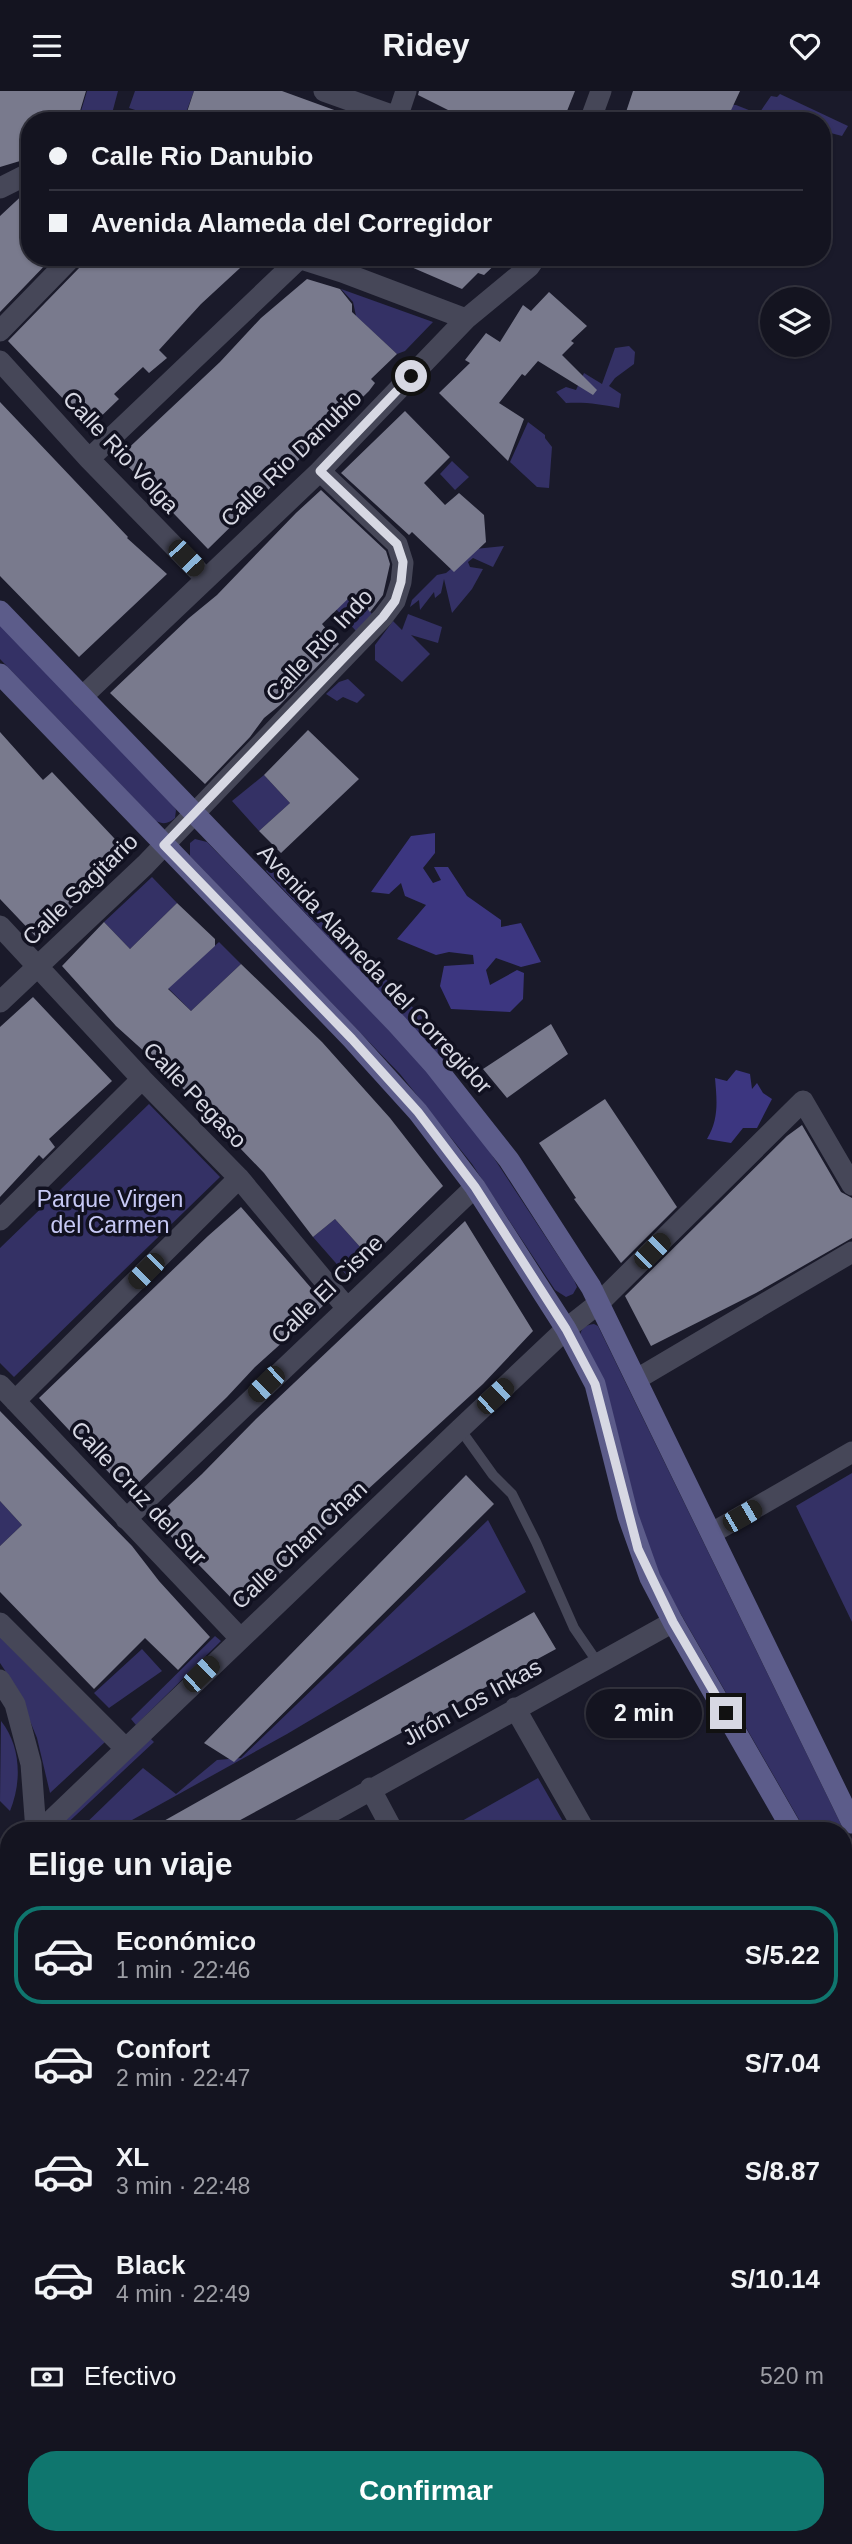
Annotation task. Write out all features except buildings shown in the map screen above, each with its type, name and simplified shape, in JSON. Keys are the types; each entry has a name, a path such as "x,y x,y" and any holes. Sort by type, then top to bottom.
{"main road":[{"name":"Avenida Alameda del Corregidor","path":"0,611 434,1065 509,1160 599,1303 852,1822"},
{"path":"0,674 352,1039 418,1112 475,1187 566,1329 595,1384 638,1549 673,1622 788,1822"}],"street":[{"path":"324,91 379,112"},
{"path":"402,112 406,91"},
{"path":"593,112 601,91"},
{"path":"0,188 21,178"},
{"path":"0,331 63,266"},
{"path":"89,459 289,266"},
{"path":"349,266 466,319"},
{"name":"Calle Rio Danubio","path":"82,697 320,471 466,319 529,266"},
{"name":"Calle Rio Volga","path":"0,361 89,459 205,578"},
{"name":"Calle Rio Indo","path":"195,814 383,617 395,601 403,562 397,544 320,471"},
{"name":"Calle Sagitario","path":"0,1002 195,814"},
{"name":"Calle Pegaso","path":"0,926 142,1079 239,1178 346,1307"},
{"path":"0,1220 142,1079"},
{"name":"Calle Chan Chan","path":"47,1822 566,1329 599,1303 803,1101 852,1185"},
{"path":"15,1401 239,1178"},
{"name":"Calle El Cisne","path":"126,1519 475,1187"},
{"path":"637,1379 852,1252"},
{"name":"Calle Cruz del Sur","path":"0,1385 239,1637"},
{"path":"712,1533 852,1452"},
{"name":"Jirón Los Inkas","path":"312,1822 673,1622"},
{"path":"0,1623 125,1748"},
{"path":"0,1680 15,1704 31,1764 37,1822"},
{"path":"515,1708 580,1822"},
{"path":"370,1788 388,1822"}],"lane":[{"path":"460,1429 493,1475 512,1495 574,1628 598,1663"}],"green space":[{"path":"87,91 118,91 112,112 81,112"},
{"path":"135,91 194,91 186,112 141,112 129,108"},
{"path":"780,94 818,112 760,112 771,96 777,97"},
{"path":"718,104 736,105 754,112 719,112"},
{"path":"831,118 848,126 842,136 831,133"},
{"path":"341,289 433,322 405,351 397,354 356,316 353,302"},
{"path":"629,346 635,352 634,364 609,386 621,394 619,408 566,403 556,392 566,387 576,390 584,373 602,384 615,348"},
{"path":"528,422 545,435 552,447 549,488 537,487 510,462"},
{"path":"452,461 469,477 455,490 440,474"},
{"path":"504,546 493,567 473,558 468,562 470,567 483,569 472,589 452,613 444,579 441,593 435,598 434,592 420,610 419,600 410,607 412,600 437,575 446,573 475,549"},
{"path":"354,593 372,614 356,631 336,609"},
{"path":"408,614 442,627 438,643 411,635 430,654 402,682 375,660 375,645 393,621 402,630"},
{"path":"0,625 173,805 176,810 175,818 166,823 156,821 0,659"},
{"path":"348,679 365,695 357,703 343,697 337,701 326,694 339,682"},
{"path":"264,775 290,803 259,831 232,801"},
{"path":"195,839 207,842 420,1062 488,1149 574,1280 577,1287 573,1294 566,1297 555,1290 472,1164 400,1074 190,856 190,843"},
{"path":"274,862 468,1063 464,1069 452,1069 266,871"},
{"path":"152,877 177,903 130,949 104,922"},
{"path":"219,942 241,964 191,1011 168,988"},
{"name":"Parque Virgen del Carmen","path":"149,1104 220,1177 14,1377 0,1363 0,1248"},
{"path":"335,1219 370,1258 349,1278 313,1237"},
{"path":"588,1325 598,1326 840,1822 800,1822 667,1590 649,1553 580,1336 581,1331"},
{"path":"852,1473 852,1622 796,1506"},
{"path":"0,1501 22,1525 0,1546"},
{"path":"488,1520 526,1592 287,1734 128,1822 87,1822 143,1768 176,1794 217,1760 241,1758"},
{"path":"0,1634 105,1742 50,1793 37,1738 16,1687 0,1663"},
{"path":"215,1636 221,1641 136,1725 131,1719"},
{"path":"142,1649 162,1671 109,1708 94,1693"},
{"path":"1,1721 16,1753 18,1776 10,1811 0,1801"},
{"path":"149,1737 154,1742 69,1822 63,1822"},
{"path":"538,1778 563,1822 460,1822"}],"shaded area":[{"path":"435,833 435,853 423,868 433,883 441,880 434,867 448,867 467,896 501,920 501,927 521,923 541,962 521,967 496,958 486,970 490,985 517,970 524,973 523,999 510,1012 451,1009 440,986 444,966 474,964 473,955 449,952 436,955 397,939 426,905 405,896 401,883 389,894 371,892 411,836"},
{"path":"736,1070 750,1074 752,1089 757,1083 763,1093 772,1099 757,1128 743,1128 731,1143 707,1139 717,1102 715,1078 727,1081"}],"route":[{"path":"411,376 320,471 397,544 403,562 395,601 383,617 164,845 352,1039 418,1112 475,1187 566,1329 595,1384 638,1549 673,1622 726,1713"}]}
